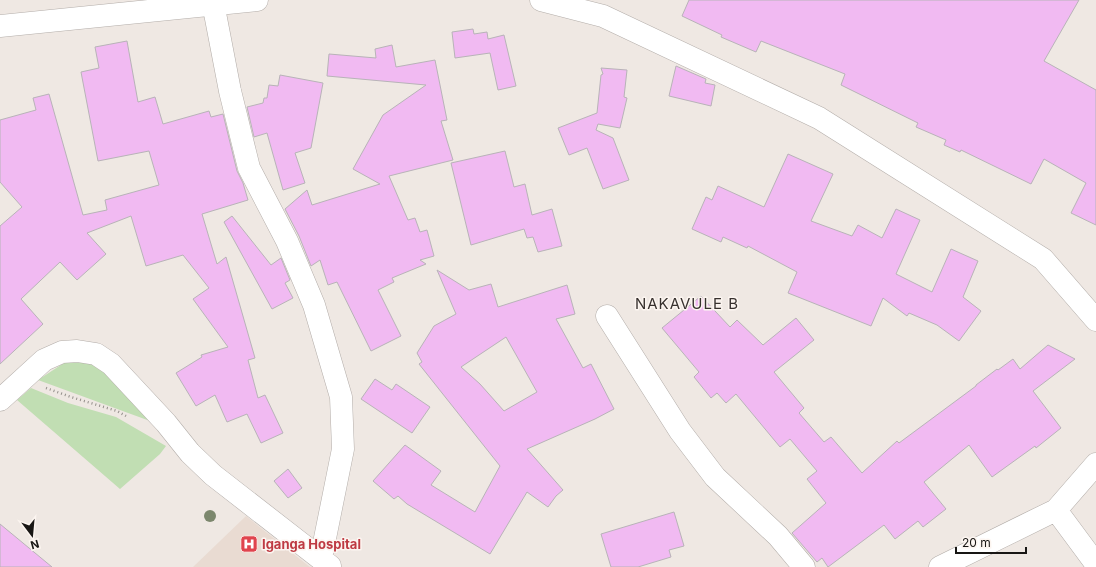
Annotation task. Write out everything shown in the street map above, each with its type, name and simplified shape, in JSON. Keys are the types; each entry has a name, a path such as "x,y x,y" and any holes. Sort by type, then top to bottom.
{"street":[{"path":"0,26 257,0"},
{"path":"541,0 603,16 819,118 1043,258 1096,320"},
{"path":"0,400 44,360 62,352 77,351 96,354 111,364 166,423 190,453 213,475 326,563 343,450 341,397 314,305 287,241 249,168 230,91 213,4"},
{"path":"607,316 680,431 715,477 778,536 804,567"},
{"path":"940,567 1056,510 1096,464"},
{"path":"1056,510 1096,564"}],"path":[{"path":"16,385 36,384 70,397 117,411 131,418"}],"shaded area":[{"name":"Iganga Hospital","path":"246,516 310,567 193,567"}],"green space":[{"path":"83,360 105,367 150,421 38,380 67,361"},
{"path":"31,388 68,403 116,417 166,446 160,454 120,489 17,400"}],"building":[{"path":"689,0 1079,0 1044,61 1096,90 1096,225 1071,213 1086,183 1044,159 1031,184 961,150 960,152 944,145 946,140 916,127 918,123 841,85 845,74 761,41 756,52 721,37 722,35 682,16"},
{"path":"473,29 474,34 487,32 488,39 504,35 516,86 498,90 490,53 455,58 452,32"},
{"path":"127,41 138,102 155,97 163,124 209,111 211,117 223,114 237,171 243,183 248,200 202,214 217,264 226,257 255,358 248,360 258,398 265,395 283,433 261,443 247,414 227,422 215,395 196,406 176,373 202,357 201,355 228,347 193,299 209,288 183,255 146,266 131,216 87,233 106,254 77,280 60,262 21,299 43,324 0,364 0,226 22,207 0,182 0,120 36,110 33,98 49,94 83,215 107,210 105,200 159,185 149,151 98,161 81,72 99,68 95,47"},
{"path":"392,45 396,67 435,60 447,120 441,121 453,160 389,176 408,220 415,218 420,232 427,230 434,256 420,260 426,264 392,278 394,282 378,290 401,336 371,351 337,282 328,285 320,260 311,266 299,236 285,209 307,190 312,205 380,184 353,169 383,115 426,85 327,76 329,54 376,58 375,49"},
{"path":"676,66 706,79 705,83 715,85 711,106 669,96"},
{"path":"601,68 627,70 624,97 627,98 620,128 598,124 596,130 613,138 629,180 603,189 587,148 569,155 558,128 597,113 601,75 603,74"},
{"path":"280,75 323,83 311,148 295,153 305,183 283,190 267,133 254,137 247,107 263,103 264,98 267,98 269,85 278,86"},
{"path":"505,151 514,187 525,184 532,215 552,209 562,246 538,252 533,237 527,238 524,229 471,245 451,163"},
{"path":"788,154 833,174 811,221 852,236 858,225 882,238 896,209 920,220 896,274 932,292 951,249 978,261 963,297 981,311 959,341 937,325 909,313 907,316 883,298 871,326 788,293 797,272 748,246 747,248 723,237 721,242 692,229 706,197 712,200 718,186 764,207"},
{"path":"232,216 271,265 281,258 290,280 285,283 293,298 272,309 224,222"},
{"path":"437,270 469,290 491,284 498,307 567,285 575,314 556,319 583,368 591,364 614,409 527,449 563,490 556,496 548,507 527,492 490,554 407,504 398,496 394,499 373,481 405,445 441,471 431,485 475,512 500,466 419,364 422,362 417,353 434,326 456,314","holes":["506,337 537,392 504,411 480,384 461,367"]},
{"path":"701,296 730,327 737,320 763,345 796,318 814,340 774,372 804,408 799,413 824,442 831,437 862,473 897,441 899,443 997,369 998,370 1013,359 1020,369 1048,345 1075,359 1033,391 1061,428 1036,448 1035,446 992,477 969,445 924,482 946,509 923,527 918,521 895,539 884,525 828,567 822,558 817,562 792,533 826,503 807,479 817,471 790,439 780,447 736,394 726,403 717,393 711,398 694,377 699,372 662,328"},
{"path":"375,379 392,390 396,384 430,407 412,433 361,399"},
{"path":"288,469 302,488 288,498 274,481"},
{"path":"674,512 684,546 669,550 671,557 638,567 611,567 601,534"},
{"path":"0,524 52,567 0,567"}],"place":[{"name":"Iganga Hospital","path":"249,544"}],"district":[{"name":"NAKAVULE B","path":"687,303"}]}
